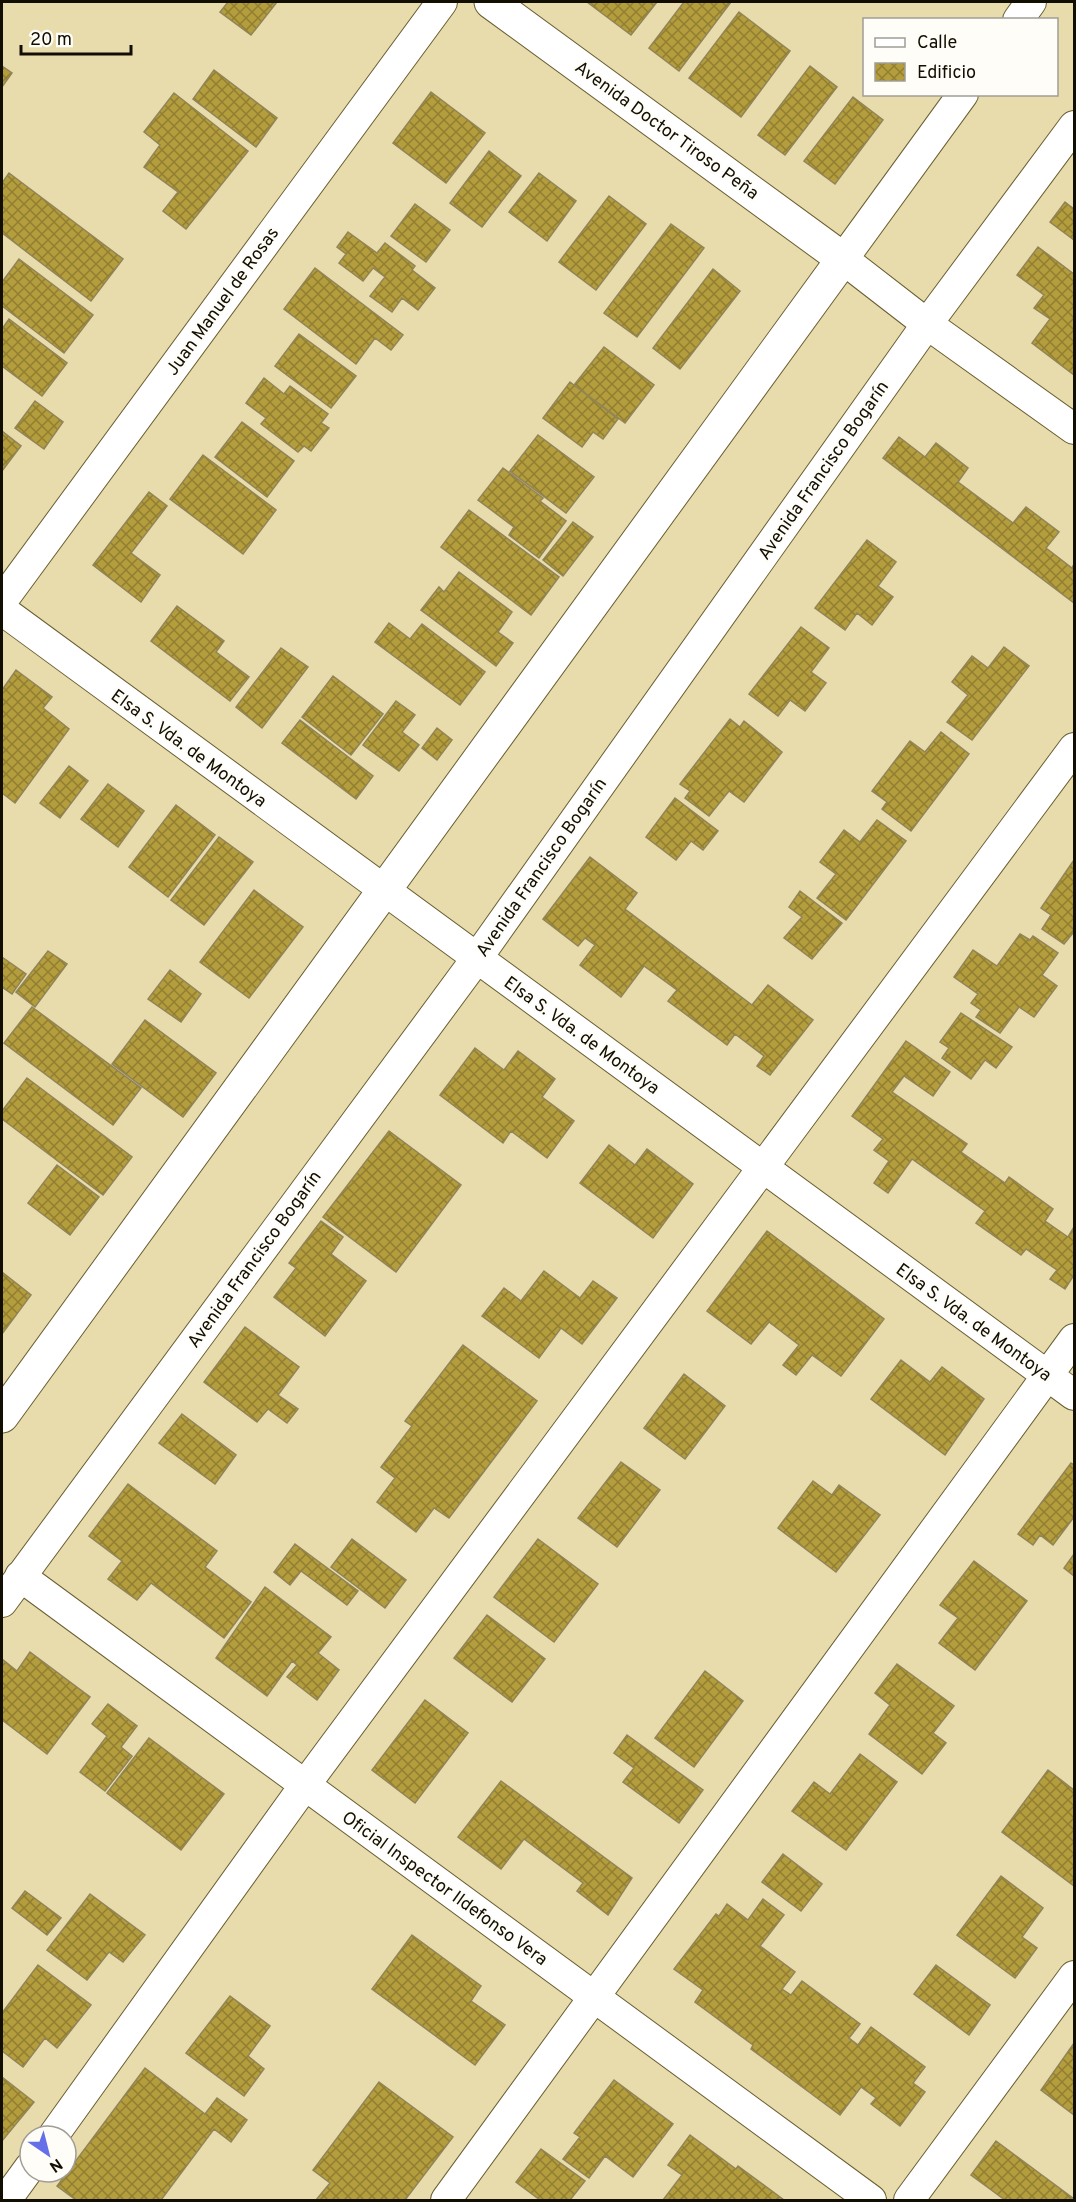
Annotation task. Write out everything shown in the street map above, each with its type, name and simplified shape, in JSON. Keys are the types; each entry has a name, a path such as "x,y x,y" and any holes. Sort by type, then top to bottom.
{"street":[{"name":"Juan Manuel de Rosas","path":"2,601 442,2"},
{"name":"Avenida Doctor Tiroso Peña","path":"491,2 843,259"},
{"path":"1019,18 1031,2"},
{"path":"2,1416 962,96"},
{"name":"Avenida Francisco Bogarín","path":"2,1602 477,958 927,324 1074,126"},
{"path":"843,259 927,324 1074,429"},
{"name":"Elsa S. Vda. de Montoya","path":"2,610 1074,1395"},
{"path":"62,2124 305,1785 1074,748"},
{"path":"446,2200 1074,1338"},
{"name":"Oficial Inspector Ildefonso Vera","path":"20,1576 871,2200"},
{"path":"909,2200 1074,1976"},
{"path":"6,2200 18,2184"}],"building":[{"path":"228,2 277,2 251,35 220,12"},
{"path":"587,2 657,2 631,35"},
{"path":"684,2 731,2 679,71 649,48"},
{"path":"739,12 790,51 741,117 689,78"},
{"path":"2,66 12,73 2,87"},
{"path":"810,66 837,87 785,155 758,135"},
{"path":"214,70 277,118 256,147 193,99"},
{"path":"431,92 485,133 446,183 393,143"},
{"path":"174,93 248,151 186,229 163,211 178,192 144,167 160,145 144,132"},
{"path":"853,97 883,120 835,184 804,161"},
{"path":"489,151 521,176 482,227 450,203"},
{"path":"9,173 123,259 91,301 2,233 2,183"},
{"path":"539,173 576,201 547,241 509,212"},
{"path":"609,196 646,224 596,290 559,262"},
{"path":"1065,202 1074,209 1074,240 1050,222"},
{"path":"415,204 450,230 426,262 391,236"},
{"path":"671,224 704,248 637,337 604,313"},
{"path":"348,232 377,253 385,243 415,266 412,270 435,288 418,310 402,298 392,312 370,296 385,277 373,268 363,281 339,263 346,254 337,247"},
{"path":"1038,247 1074,274 1074,375 1032,343 1050,319 1034,308 1044,295 1017,275"},
{"path":"19,259 93,315 64,353 2,306 2,282"},
{"path":"315,268 403,335 391,350 375,338 356,364 284,309"},
{"path":"713,269 740,291 680,369 653,348"},
{"path":"9,319 67,363 42,396 2,366 2,329"},
{"path":"299,334 356,376 331,408 275,366"},
{"path":"604,347 654,385 625,423 574,385"},
{"path":"264,378 284,394 290,386 328,414 321,423 329,428 311,451 304,446 298,452 261,424 266,418 246,403"},
{"path":"570,382 618,419 603,439 593,432 582,447 543,418"},
{"path":"35,401 63,422 44,449 15,428"},
{"path":"242,422 294,461 267,497 215,457"},
{"path":"2,431 21,446 2,471"},
{"path":"538,435 594,477 566,513 510,471"},
{"path":"899,437 925,457 936,443 968,468 958,482 1013,523 1026,507 1059,532 1046,548 1072,568 1074,564 1074,603 883,458"},
{"path":"203,455 276,510 243,554 170,499"},
{"path":"503,468 543,498 540,501 566,521 539,558 509,535 514,527 478,500"},
{"path":"149,492 167,506 131,553 160,575 141,602 93,565"},
{"path":"469,510 559,577 531,615 441,547"},
{"path":"573,522 593,537 563,576 543,560"},
{"path":"867,540 896,562 878,586 893,597 872,625 857,613 845,630 815,608"},
{"path":"459,572 512,612 498,632 513,643 496,666 421,610 439,587 444,592"},
{"path":"177,606 224,641 216,652 249,677 230,701 151,641"},
{"path":"389,623 410,639 422,624 485,672 460,705 375,642"},
{"path":"801,627 829,648 811,672 826,683 805,711 790,700 778,716 749,694"},
{"path":"1004,647 1029,666 972,740 947,722 968,695 952,682 972,656 988,668"},
{"path":"281,648 308,667 262,728 236,707"},
{"path":"16,670 52,697 43,708 69,729 15,803 2,793 2,690"},
{"path":"333,676 383,714 351,755 302,717"},
{"path":"396,701 415,715 402,732 419,745 399,771 363,745"},
{"path":"730,719 740,727 744,721 782,752 744,802 729,791 709,816 685,798 690,791 680,784"},
{"path":"300,720 373,776 356,799 282,743"},
{"path":"437,728 452,740 437,760 422,748"},
{"path":"941,732 969,754 911,831 882,809 887,802 872,791 910,741 925,752"},
{"path":"69,766 88,781 60,818 40,803"},
{"path":"108,784 144,811 118,847 81,819"},
{"path":"675,798 718,831 703,850 691,841 676,860 646,837"},
{"path":"176,805 215,835 168,897 129,867"},
{"path":"877,820 906,841 846,920 817,898 836,874 820,862 844,830 860,842"},
{"path":"219,837 253,862 204,925 171,900"},
{"path":"590,857 637,893 625,909 752,1005 768,985 813,1020 770,1075 757,1066 764,1056 735,1034 727,1045 668,1001 677,990 644,966 621,997 580,965 595,945 585,938 578,946 543,919"},
{"path":"1074,860 1074,934 1064,944 1042,929 1051,915 1041,908"},
{"path":"254,890 303,927 249,998 200,962"},
{"path":"800,891 842,923 812,959 784,938 802,917 789,907"},
{"path":"1020,934 1030,940 1033,936 1058,953 1042,975 1057,986 1034,1017 1019,1007 1000,1033 976,1017 981,1010 971,1003 978,994 954,977 973,950 997,966"},
{"path":"48,951 67,964 35,1007 16,992"},
{"path":"2,957 26,974 12,994 2,987"},
{"path":"170,970 201,994 181,1022 148,999"},
{"path":"32,1007 141,1088 113,1125 4,1043"},
{"path":"961,1013 1012,1047 996,1068 985,1060 971,1079 942,1058 949,1048 940,1042"},
{"path":"145,1020 216,1073 183,1117 112,1064"},
{"path":"906,1041 950,1072 933,1096 904,1076 892,1092 967,1144 961,1152 1005,1183 1009,1177 1053,1209 1045,1221 1068,1237 1074,1227 1074,1275 1065,1289 1050,1279 1057,1270 1026,1249 1021,1255 976,1223 985,1211 912,1159 888,1193 874,1183 889,1161 874,1150 883,1139 852,1116"},
{"path":"475,1048 504,1070 518,1051 555,1079 542,1097 574,1121 547,1158 511,1131 503,1143 440,1095"},
{"path":"27,1078 132,1157 103,1195 2,1119 2,1111"},
{"path":"389,1131 461,1185 396,1272 323,1217"},
{"path":"609,1145 635,1165 647,1149 693,1184 653,1238 580,1183"},
{"path":"57,1165 99,1197 70,1235 28,1203"},
{"path":"321,1221 343,1237 331,1254 366,1281 325,1336 274,1297 296,1268 289,1263"},
{"path":"767,1231 884,1319 841,1376 812,1355 796,1375 783,1365 799,1345 769,1322 751,1344 707,1311"},
{"path":"544,1271 580,1298 593,1281 617,1298 582,1344 561,1328 539,1358 482,1316 504,1288 521,1301"},
{"path":"2,1272 31,1295 2,1334"},
{"path":"245,1327 299,1367 278,1395 298,1409 287,1423 268,1409 257,1422 204,1382"},
{"path":"463,1345 537,1401 449,1518 434,1508 416,1532 377,1502 395,1478 381,1467 412,1426 405,1421"},
{"path":"901,1360 930,1382 942,1367 984,1399 945,1455 871,1399"},
{"path":"684,1374 725,1406 685,1459 644,1428"},
{"path":"182,1414 236,1455 215,1484 159,1443"},
{"path":"621,1462 660,1490 617,1547 578,1518"},
{"path":"1071,1463 1074,1465 1074,1517 1053,1545 1040,1535 1033,1545 1018,1534"},
{"path":"813,1481 832,1495 839,1485 880,1515 836,1572 778,1528"},
{"path":"128,1484 217,1551 205,1567 251,1602 224,1638 151,1583 137,1600 108,1579 122,1561 89,1536"},
{"path":"352,1539 406,1580 385,1608 331,1567"},
{"path":"538,1539 598,1584 554,1642 494,1597"},
{"path":"295,1544 358,1591 347,1605 301,1571 290,1585 274,1572"},
{"path":"1074,1554 1074,1576 1064,1568"},
{"path":"974,1561 1027,1601 975,1670 939,1643 958,1618 940,1605"},
{"path":"265,1587 331,1637 318,1653 339,1670 317,1700 287,1677 297,1665 292,1661 267,1696 216,1658"},
{"path":"487,1615 545,1659 512,1702 454,1658"},
{"path":"30,1652 90,1697 47,1754 2,1720 2,1659 17,1671"},
{"path":"897,1664 954,1706 933,1733 946,1743 922,1774 869,1734 890,1705 875,1693"},
{"path":"705,1671 743,1701 694,1767 655,1738"},
{"path":"425,1700 468,1733 415,1803 372,1770"},
{"path":"108,1704 137,1726 121,1747 132,1756 105,1791 80,1772 107,1736 92,1724"},
{"path":"627,1735 703,1790 679,1823 623,1782 634,1768 614,1753"},
{"path":"149,1738 224,1794 181,1850 107,1793"},
{"path":"860,1754 897,1782 846,1850 792,1811 814,1782 830,1794"},
{"path":"1048,1770 1074,1790 1074,1886 1002,1832"},
{"path":"501,1781 632,1878 608,1915 577,1891 583,1883 524,1839 501,1869 458,1837"},
{"path":"783,1854 822,1884 801,1911 762,1882"},
{"path":"1001,1876 1043,1908 1022,1937 1037,1948 1015,1978 957,1935"},
{"path":"25,1891 61,1918 47,1935 12,1908"},
{"path":"90,1894 145,1935 123,1962 109,1952 87,1980 47,1950"},
{"path":"763,1899 784,1915 760,1946 795,1972 782,1989 791,1995 802,1981 860,2024 849,2038 858,2045 871,2027 925,2067 913,2083 925,2092 900,2126 871,2104 876,2098 861,2087 840,2115 751,2049 753,2045 695,2002 703,1990 674,1969 716,1914 719,1916 727,1904 748,1920"},
{"path":"412,1935 481,1986 471,2001 505,2025 475,2065 372,1989"},
{"path":"38,1965 91,2005 57,2048 45,2038 23,2067 2,2051 2,2013"},
{"path":"936,1965 990,2005 969,2035 914,1994"},
{"path":"230,1996 270,2026 248,2056 264,2069 244,2096 186,2053"},
{"path":"1074,2043 1074,2115 1041,2090"},
{"path":"145,2068 205,2114 217,2098 247,2120 231,2142 214,2129 161,2200 76,2200 57,2186 58,2184 78,2184 78,2158"},
{"path":"2,2077 34,2102 2,2141"},
{"path":"614,2080 673,2124 633,2177 605,2156 589,2178 563,2159 580,2137 574,2133"},
{"path":"379,2082 453,2137 405,2200 316,2200 330,2183 313,2170"},
{"path":"690,2135 736,2169 738,2166 784,2200 663,2200 682,2175 668,2165"},
{"path":"996,2141 1074,2200 1005,2200 971,2175"},
{"path":"541,2149 585,2181 570,2200 540,2200 516,2182"}]}
